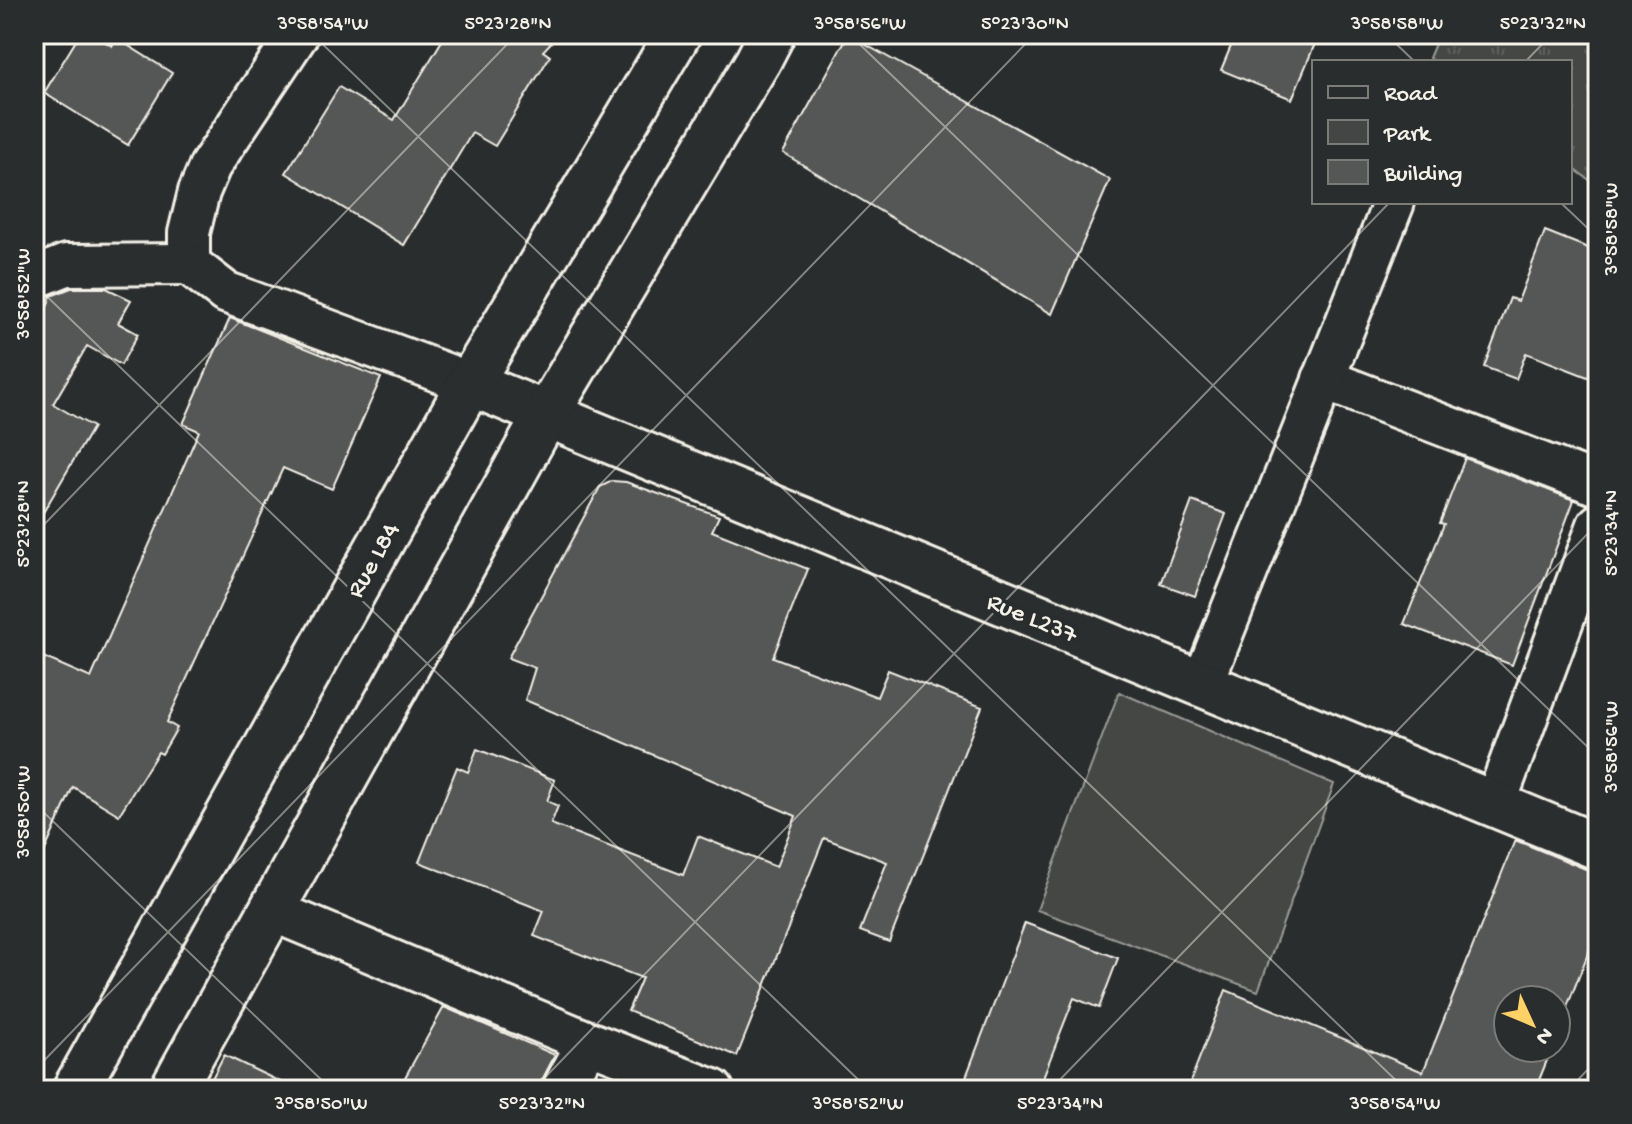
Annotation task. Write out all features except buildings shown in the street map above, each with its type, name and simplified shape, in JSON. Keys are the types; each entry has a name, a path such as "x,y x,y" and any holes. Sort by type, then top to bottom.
{"main road":[{"name":"Rue L84","path":"75,1090 470,383 678,34"},
{"path":"172,1090 546,415 772,34"},
{"name":"Rue L237","path":"470,383 1598,847"}],"street":[{"path":"189,264 189,233 199,192 210,166 298,34"},
{"path":"1202,685 1393,204"},
{"path":"34,278 57,267 76,264 189,264 225,292 470,383"},
{"path":"1323,379 1598,485"},
{"path":"1495,804 1598,525"},
{"path":"273,911 588,1042 713,1090"},
{"path":"562,1090 588,1042"}],"green space":[{"path":"1439,34 1598,34 1598,186 1572,167 1572,60 1429,58"},
{"path":"1119,692 1334,784 1258,991 1037,910"}]}
